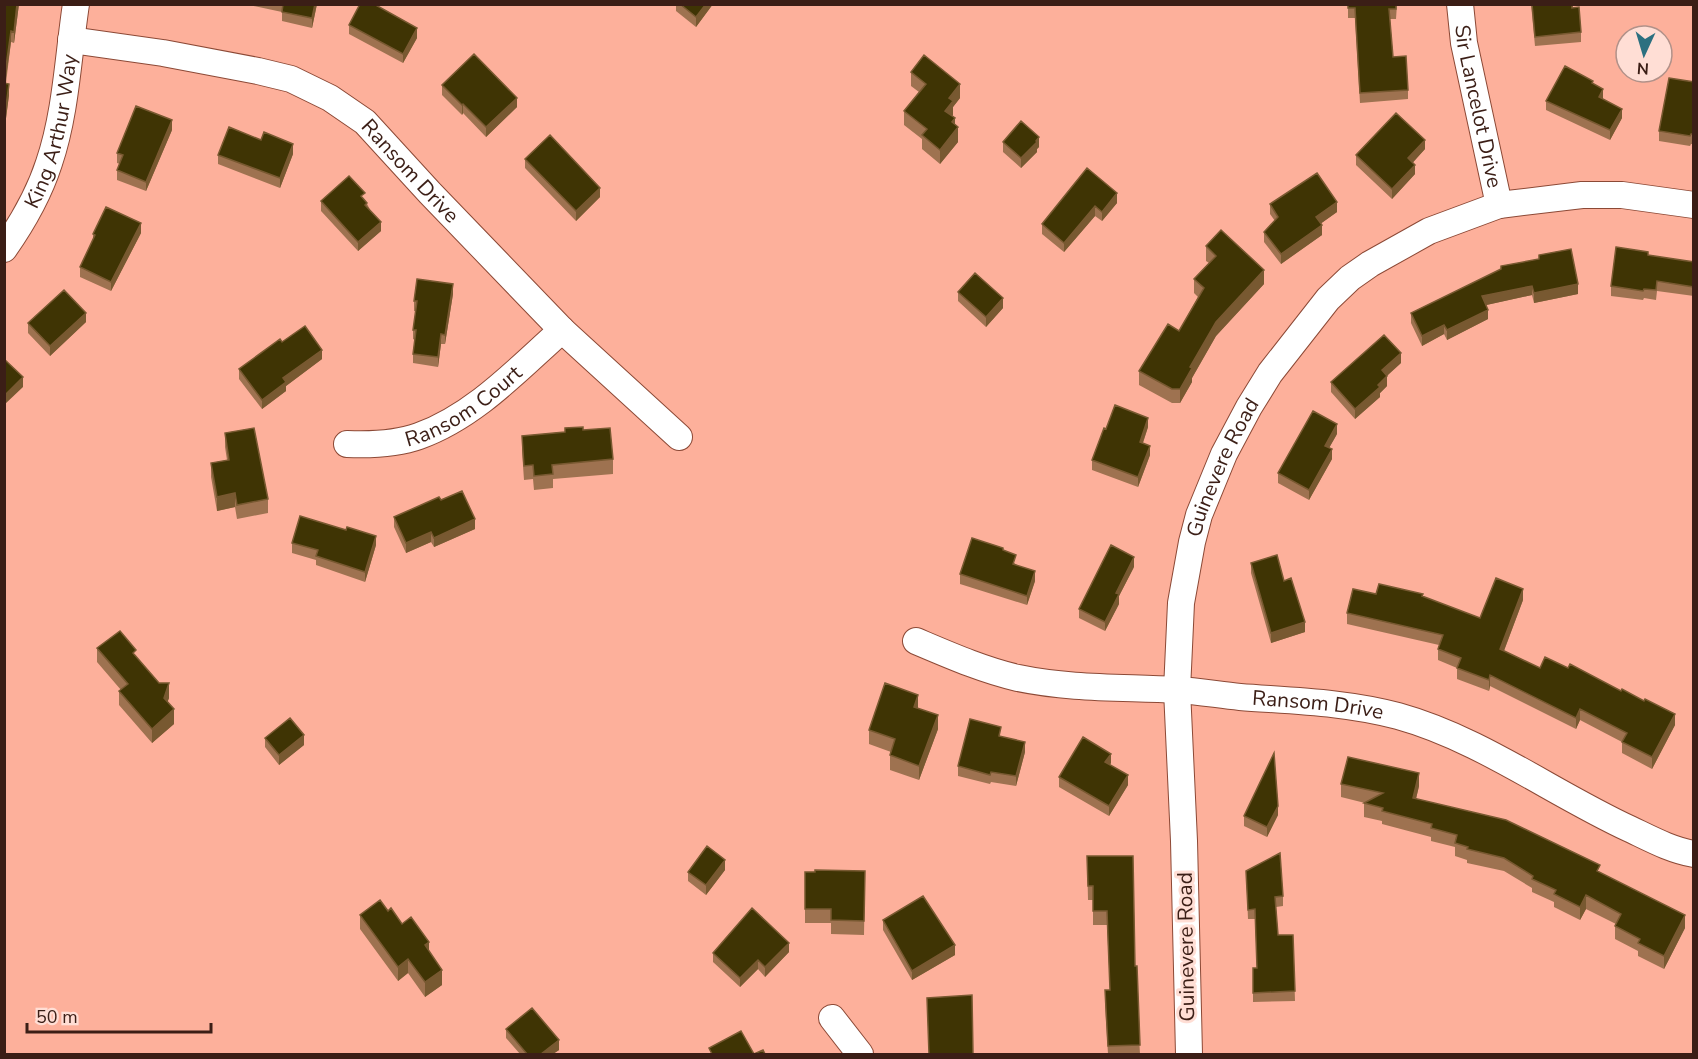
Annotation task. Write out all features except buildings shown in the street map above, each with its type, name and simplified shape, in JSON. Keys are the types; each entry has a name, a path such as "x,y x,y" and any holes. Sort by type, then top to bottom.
{"street":[{"name":"King Arthur Way","path":"9,233 32,205 50,161 64,99 76,4"},
{"name":"Sir Lancelot Drive","path":"1460,4 1464,43 1499,206"},
{"name":"Ransom Drive","path":"71,40 164,53 258,70 291,79 330,98 365,122 562,330 679,437"},
{"name":"Guinevere Road","path":"1189,1054 1184,841 1177,690 1181,603 1199,515 1224,454 1249,407 1270,373 1328,299 1350,278 1429,231 1499,206 1582,195 1622,195 1694,205"},
{"name":"Ransom Court","path":"347,444 402,441 443,424 478,402 562,330"},
{"name":"Ransom Drive","path":"916,640 976,666 1018,678 1107,688 1177,690 1358,707 1431,726 1479,749 1608,819 1666,846 1694,854"},
{"path":"832,1018 860,1054"}]}
